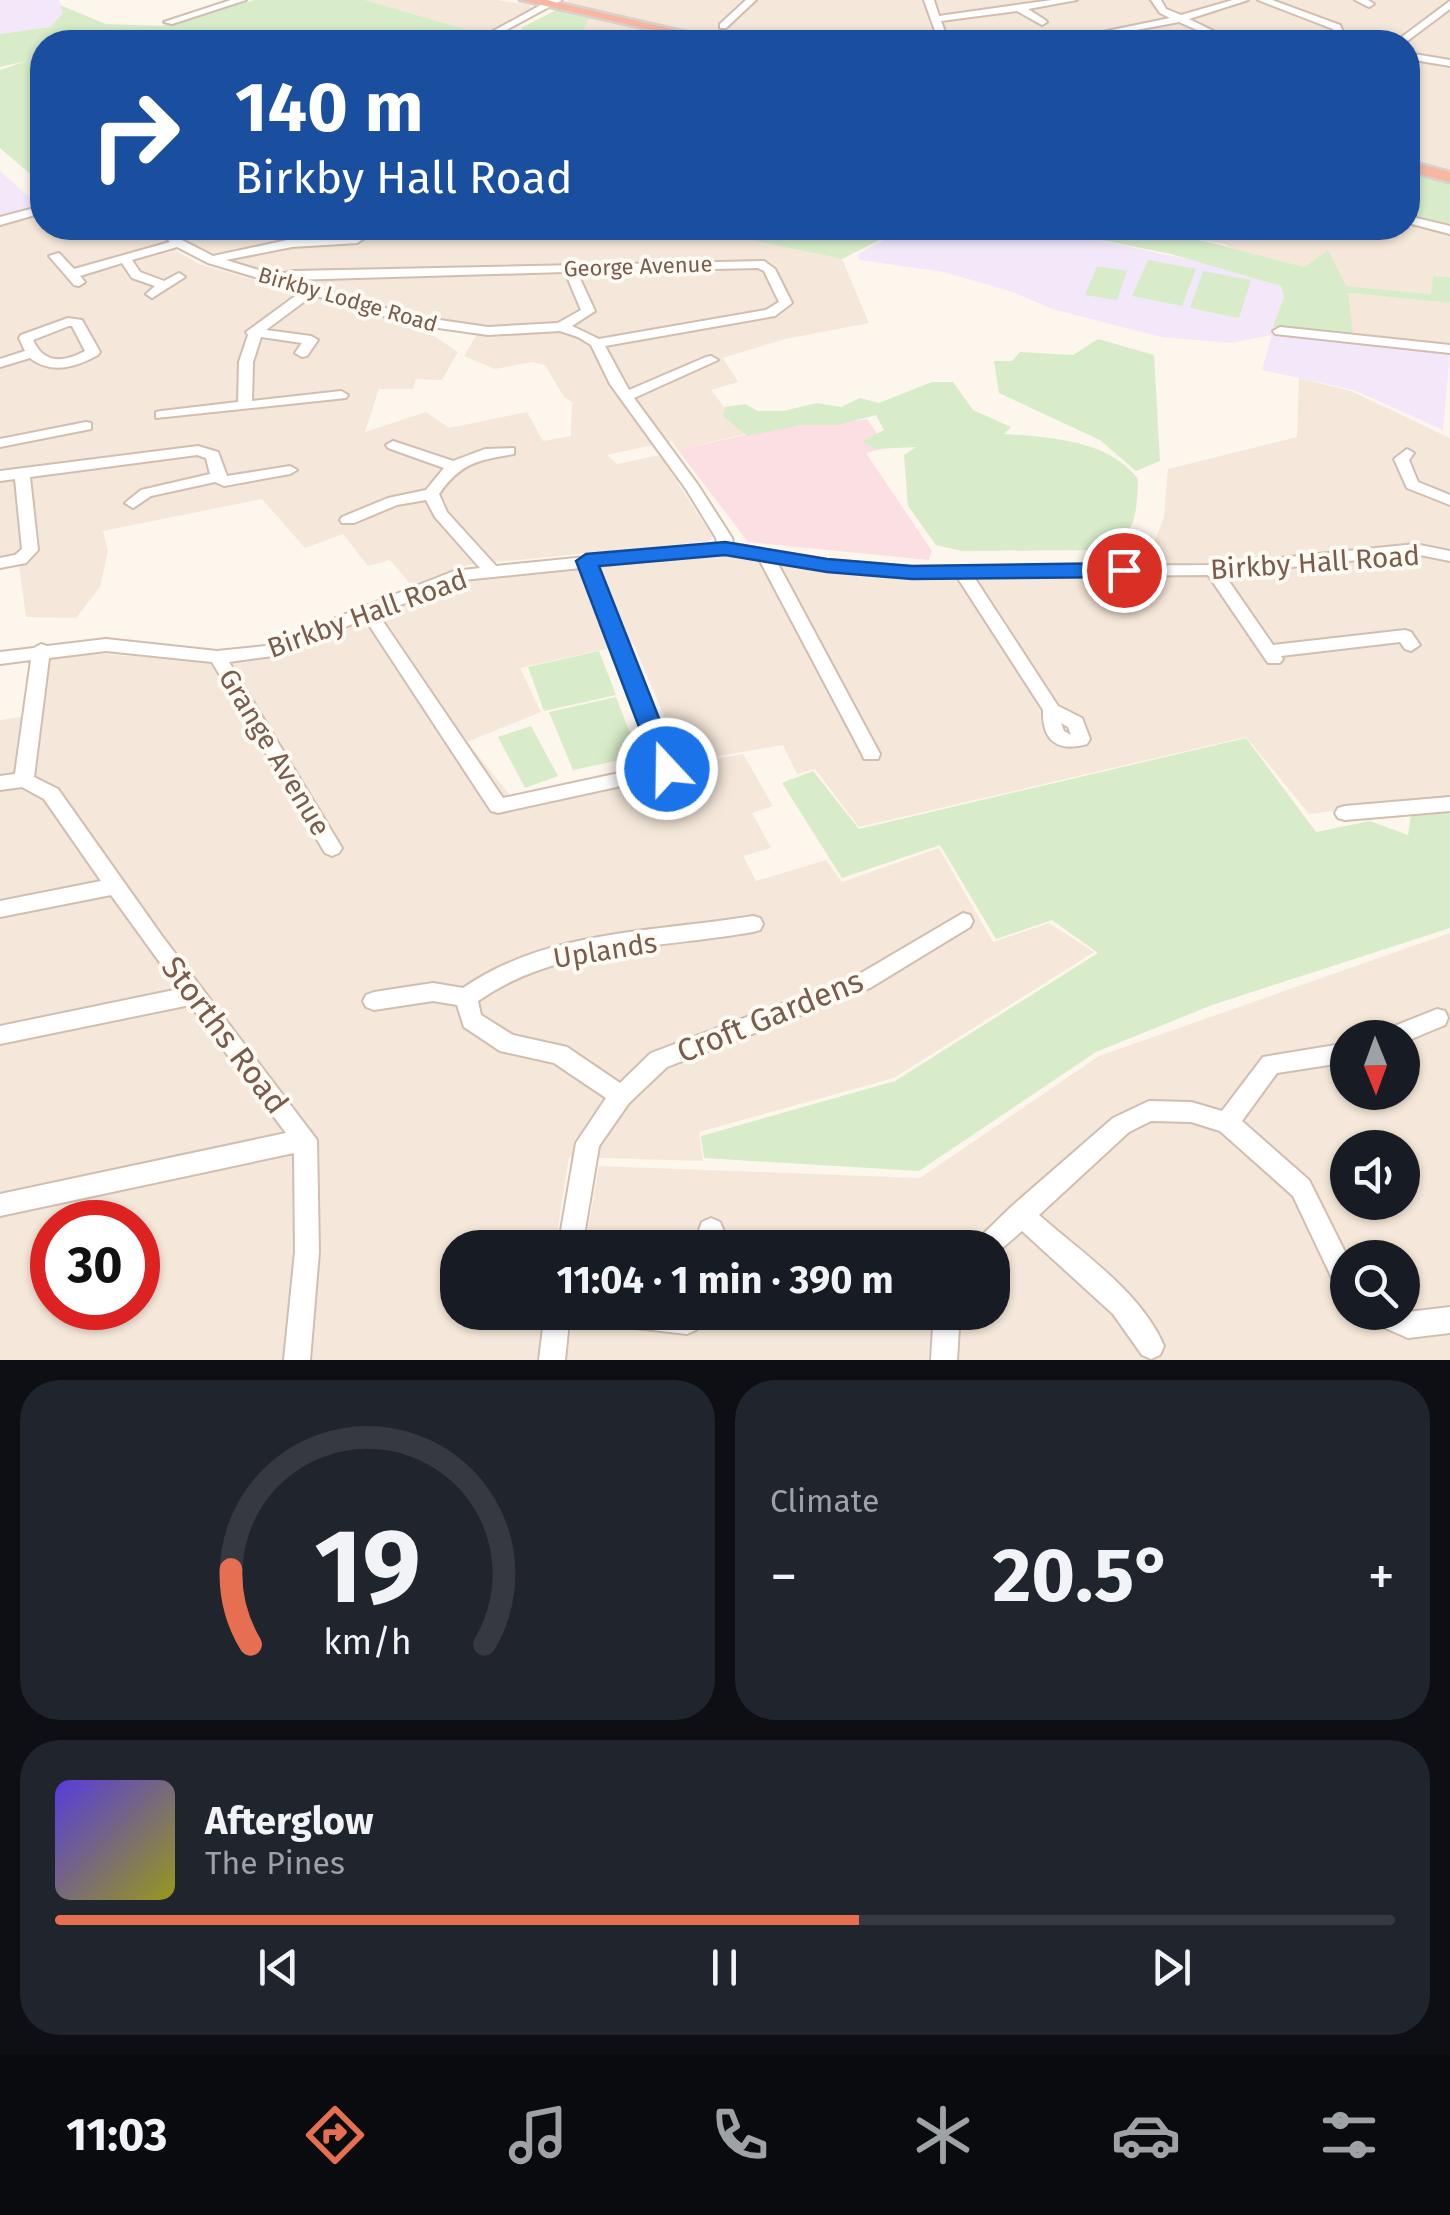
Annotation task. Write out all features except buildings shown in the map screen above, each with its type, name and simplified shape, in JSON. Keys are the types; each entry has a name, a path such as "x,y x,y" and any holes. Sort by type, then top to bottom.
{"highway":[{"path":"527,0 553,2 671,30"},
{"path":"1420,169 1450,177"}],"street":[{"path":"169,22 240,0"},
{"path":"723,26 750,0"},
{"path":"929,0 940,30"},
{"path":"937,20 1072,0"},
{"path":"1156,0 1162,11 1204,30"},
{"path":"1122,30 1179,19 1243,0"},
{"path":"1262,0 1339,30"},
{"path":"500,30 553,2"},
{"path":"1416,30 1450,4"},
{"path":"1020,8 1042,22"},
{"path":"1420,58 1450,62"},
{"path":"0,221 30,213"},
{"path":"1420,223 1450,230"},
{"name":"Birkby Lodge Road","path":"175,240 212,260 443,327 488,331 561,327 598,343"},
{"path":"212,260 292,243 341,240"},
{"path":"55,256 76,278 178,243"},
{"path":"125,259 136,275 166,286"},
{"name":"George Avenue","path":"274,279 294,274 760,264 769,269 786,303 770,313 598,343"},
{"path":"561,327 588,311 569,268"},
{"path":"152,294 180,277"},
{"path":"245,406 244,354 253,332 312,290"},
{"path":"68,322 77,323 93,352 54,366 44,365 32,353 26,338 29,333 68,322"},
{"path":"302,353 322,328"},
{"path":"1280,331 1450,349"},
{"path":"253,332 312,340"},
{"path":"598,343 626,396 724,538 725,548"},
{"path":"0,363 32,353"},
{"path":"626,396 661,386 684,369 710,360"},
{"path":"161,415 341,395"},
{"path":"0,443 86,426"},
{"path":"394,445 452,466"},
{"path":"0,476 198,450 213,455 218,477"},
{"path":"348,520 393,500 431,494 452,466 478,454 509,451"},
{"path":"1398,455 1412,485 1450,500"},
{"path":"132,503 146,493 218,477 236,482 290,470"},
{"path":"0,564 20,559 30,550 22,473"},
{"path":"431,494 440,514 491,570"},
{"name":"Birkby Hall Road","path":"0,658 106,645 217,657 267,652 460,576 725,548 827,566 963,573 1214,570 1415,549 1450,556"},
{"path":"766,556 870,754"},
{"path":"370,614 498,806 667,769 586,561"},
{"path":"1214,570 1272,655 1405,636"},
{"path":"963,573 1052,710"},
{"path":"0,784 24,780 42,650"},
{"name":"Grange Avenue","path":"217,657 332,848"},
{"name":"Storths Road","path":"24,780 51,794 194,995 304,1140 306,1252 297,1360"},
{"path":"1345,813 1450,804"},
{"path":"0,909 118,886"},
{"name":"Croft Gardens","path":"573,1230 588,1143 620,1096 659,1060 864,982 963,921"},
{"name":"Uplands","path":"466,997 486,979 517,966 574,952 752,924"},
{"path":"374,1000 432,992 466,997 472,1020 508,1044 559,1054 620,1096"},
{"path":"0,1035 194,995"},
{"path":"1420,1025 1436,1018"},
{"path":"1227,1123 1271,1064 1330,1055"},
{"path":"1004,1230 1121,1126 1149,1111 1191,1112 1227,1123 1301,1188 1330,1247"},
{"path":"0,1204 304,1140"},
{"path":"1020,1214 1122,1305 1151,1346"},
{"path":"1420,1324 1450,1320"},
{"path":"552,1360 556,1330"},
{"path":"944,1360 946,1330"}],"shaded area":[{"path":"0,0 59,0 63,13 50,27 0,34"},
{"path":"365,0 497,0 529,5 534,10 496,30 469,30"},
{"path":"1450,0 1450,174 1420,166 1420,30 679,30 561,2"},
{"path":"591,15 653,30 583,30"},
{"path":"0,171 30,198 30,208 0,216"},
{"path":"30,216 30,240 166,240 199,264 422,328 458,352 442,380 416,379 413,389 379,389 365,432 426,412 449,428 527,412 543,441 571,436 572,402 564,397 545,365 532,362 495,369 464,356 481,327 442,324 227,261 185,240 750,240 842,259 869,323 785,339 723,358 738,382 711,390 745,434 678,450 672,441 607,455 617,464 660,455 712,536 710,541 468,565 412,586 390,560 368,566 343,534 305,548 262,499 103,531 108,551 100,587 76,618 26,617 18,557 0,560 0,224"},
{"path":"1420,217 1450,224 1450,277 1433,276 1432,294 1345,286 1335,269 1305,267 1239,252 1225,244 1201,240 1420,240"},
{"path":"883,240 1098,240 1228,268 1281,286 1285,297 1273,335 1450,353 1443,430 1354,390 1262,370 1272,335 1230,343 1161,337 1052,309 1013,292 944,272 860,260 858,254"},
{"path":"1347,293 1450,303 1450,353 1353,342"},
{"path":"1299,378 1351,391 1450,438 1450,797 1309,814 1246,737 859,827 815,769 797,774 783,745 684,762 633,643 520,668 541,712 467,742 510,795 743,754 773,806 752,813 771,848 743,856 756,881 826,860 842,882 939,848 993,942 1049,923 1094,952 894,1078 699,1132 703,1161 569,1157 558,1230 440,1230 440,1330 542,1330 537,1360 0,1360 0,720 40,714 48,656 105,654 205,662 269,657 463,580 726,555 843,574 1143,571 1164,517 1168,469 1297,437"},
{"path":"825,417 832,424 867,419 887,448 866,453 932,551 929,560 748,542 678,450"},
{"path":"1450,933 1450,1360 566,1360 571,1330 1010,1330 1010,1230 588,1230 599,1166 920,1178 1099,1056"}],"green space":[{"path":"255,0 365,0 469,30 30,30 30,174 0,148 0,70 26,61 0,67 0,34 50,27 63,13 60,5 106,24 161,26"},
{"path":"558,9 591,15 583,30 521,28"},
{"path":"1420,174 1450,183 1450,224 1420,217"},
{"path":"750,240 879,240 842,259"},
{"path":"1102,240 1200,240 1305,267 1328,250 1346,286 1431,294 1433,276 1450,277 1450,303 1348,293 1353,335 1273,327 1284,297 1281,286 1171,254"},
{"path":"1148,260 1196,269 1182,306 1132,296"},
{"path":"1097,266 1127,271 1117,300 1085,295"},
{"path":"1203,271 1251,280 1239,318 1190,308"},
{"path":"1098,339 1154,355 1160,461 1136,471 1100,440 999,393 994,361 1012,361 1020,352 1073,355"},
{"path":"932,382 953,382 973,410 1011,427 1004,434 1077,443 1095,448 1126,466 1138,479 1136,511 1124,537 1107,550 962,551 936,545 908,506 904,455 916,447 875,449 862,441 884,430 876,415 838,425 800,425 747,436 723,416 725,407 745,404 758,411 783,411 817,403 841,407 860,398 879,403"},
{"path":"599,651 616,695 544,711 528,667"},
{"path":"616,697 639,756 573,770 549,712"},
{"path":"531,726 558,776 525,788 498,737"},
{"path":"1246,738 1316,832 1370,821 1408,835 1411,815 1450,811 1450,928 1212,1005 1096,1052 919,1171 704,1158 701,1136 895,1081 1098,953 1052,920 996,939 940,845 842,878 782,783 813,771 859,829"}],"route":[{"path":"667,769 586,561 725,548 827,566 912,572 1124,570"}]}
